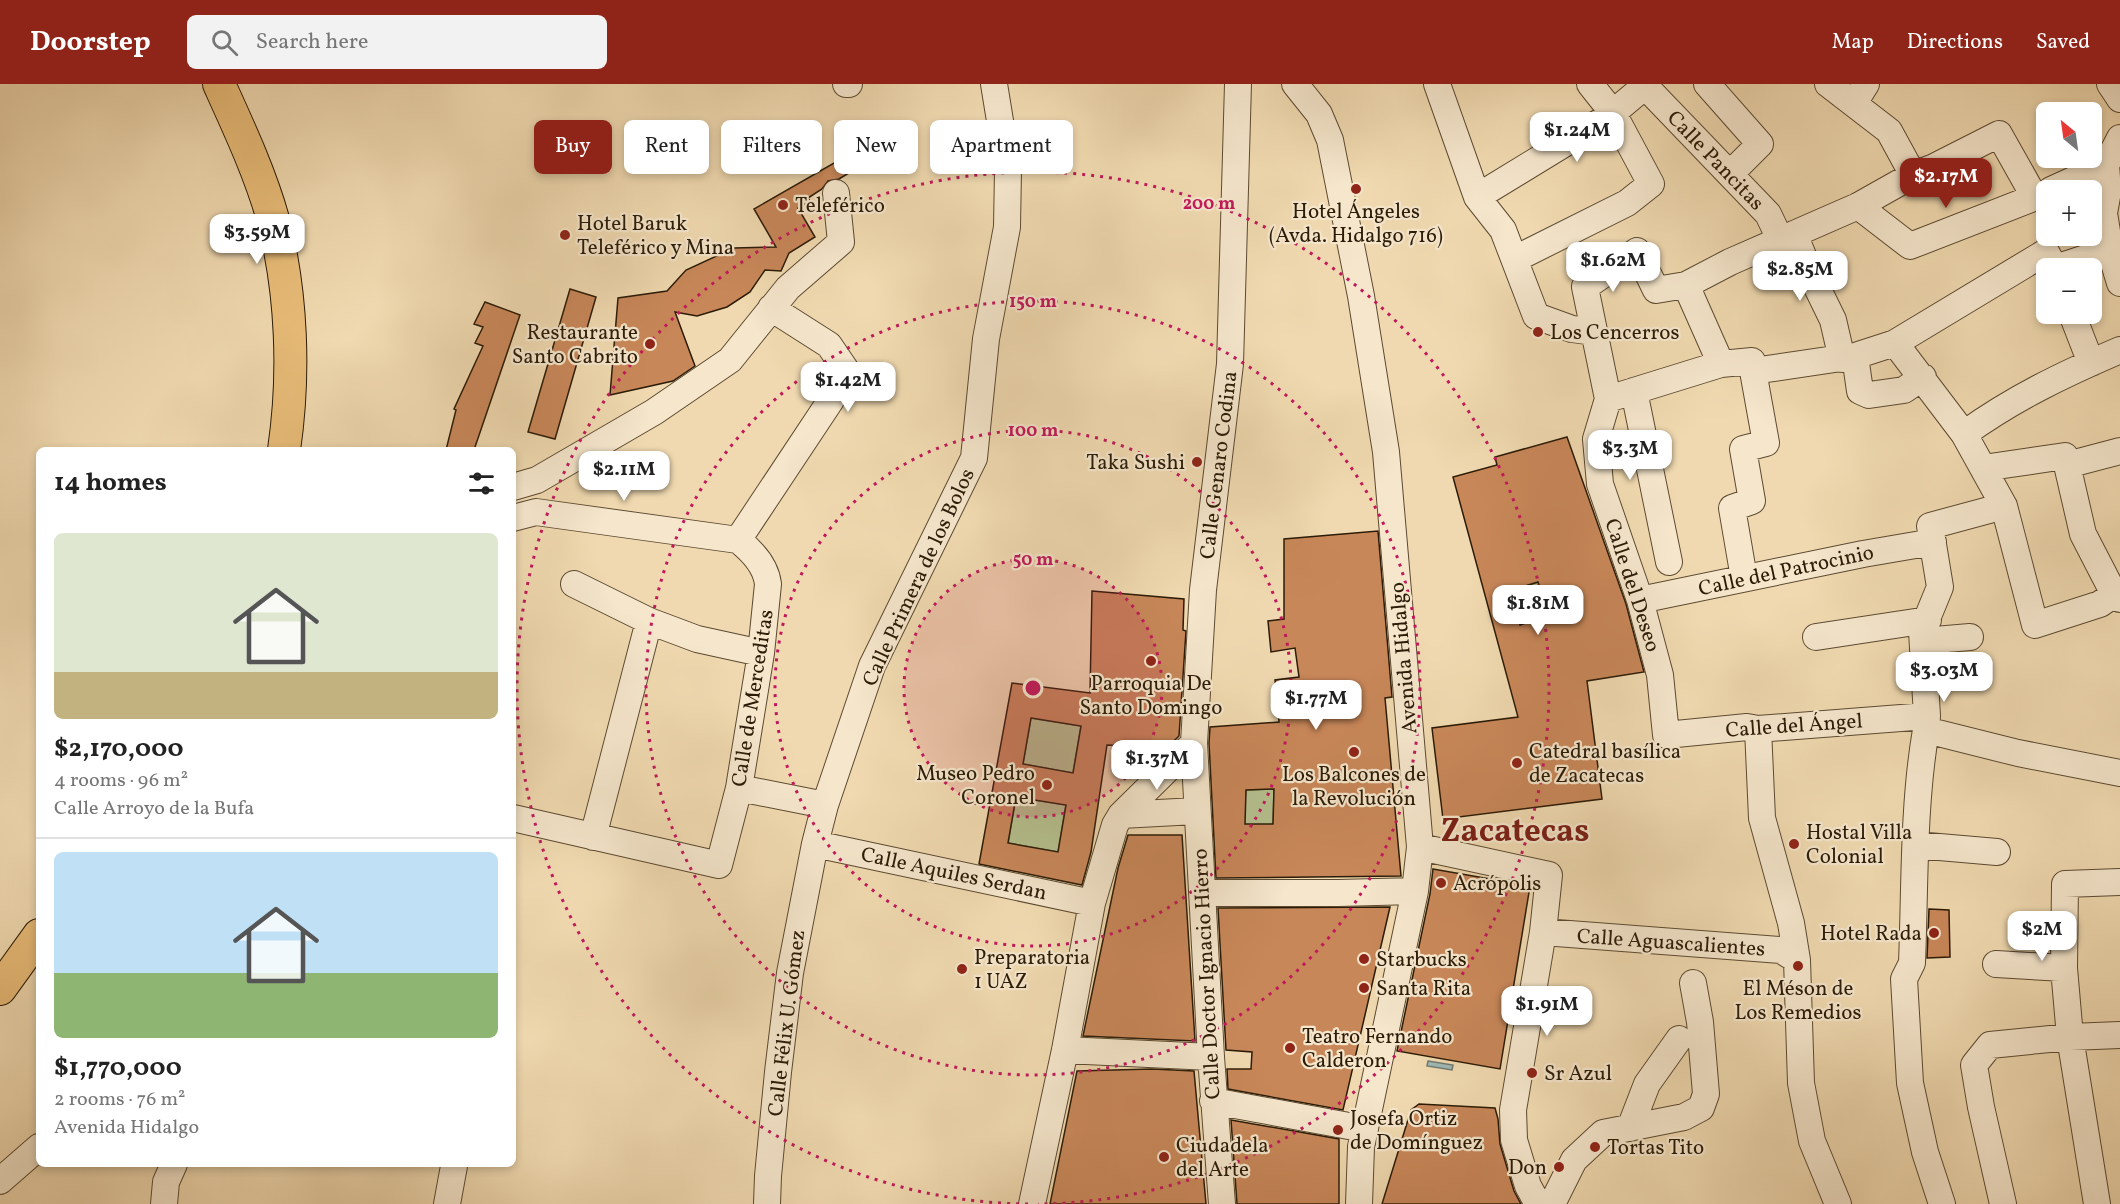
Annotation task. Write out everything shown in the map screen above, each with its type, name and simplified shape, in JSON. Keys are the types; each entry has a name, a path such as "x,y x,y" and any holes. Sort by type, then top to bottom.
{"main road":[{"path":"219,84 263,189 280,249 290,344 284,447"},
{"path":"0,989 36,939"}],"street":[{"name":"Calle Primera de los Bolos","path":"815,844 825,805 872,666 974,458 986,339 1007,227 1008,170 994,84"},
{"name":"Calle Genaro Codina","path":"1194,743 1203,590 1230,364 1238,84"},
{"name":"Avenida Hidalgo","path":"1295,84 1319,114 1330,140 1361,296 1386,452 1420,847 1415,891 1361,1147 1359,1204"},
{"path":"1437,84 1478,197 1503,230 1536,316 1572,329 1594,332"},
{"path":"1515,259 1627,203 1651,184 1613,113 1590,84"},
{"path":"1707,84 1760,144 1730,174"},
{"path":"1828,84 1860,93 1889,131 1913,175"},
{"path":"2109,84 2120,99"},
{"name":"Calle Pancitas","path":"1613,113 1645,86 1768,214 1787,237 1811,275 1833,320 1860,391 1869,395 1904,390 1923,377"},
{"path":"1478,197 1613,113"},
{"path":"1721,364 1686,285 1858,206 1913,175 1932,168 1999,134 2036,183"},
{"path":"2120,138 2106,165 2108,191 2104,213 2110,250 2120,283"},
{"path":"2074,180 2106,165"},
{"path":"516,486 537,480 654,412 730,360 788,288 842,242 836,193"},
{"path":"1858,206 1910,246 2036,197"},
{"path":"2074,258 2110,250"},
{"name":"Calle del Deseo","path":"1666,735 1660,675 1640,600 1599,484 1596,439 1608,399 1585,287 1637,251 1656,290 1686,285"},
{"path":"1753,370 1848,357 1895,343 2036,271"},
{"path":"516,517 536,512 738,540 831,400 846,370 829,345 771,308"},
{"path":"2076,324 2091,363"},
{"path":"1895,343 1964,434 2004,506 2035,625 2100,604 2117,596 2083,534 2065,456 1983,468"},
{"path":"1964,434 2000,408 2032,390 2120,350"},
{"path":"1608,399 1721,364 1752,361 1766,443 1743,449 1752,501 1732,508 1744,578"},
{"path":"1634,391 1669,562"},
{"path":"2067,465 2120,451"},
{"path":"1942,1204 1924,1152 1910,1083 1904,979 1912,963 1916,845 1926,723 1925,630 1940,587 1930,526 2004,506"},
{"name":"Calle de Merceditas","path":"593,837 719,865 739,788 761,653 768,584 767,576 752,551 738,540"},
{"name":"Calle del Patrocinio","path":"1640,600 1863,554 1933,542"},
{"path":"574,584 649,621 698,639 761,653"},
{"path":"516,819 593,837 649,621"},
{"path":"1816,637 1925,630 1970,637"},
{"name":"Calle del Ángel","path":"1666,735 1747,727 1758,729 1926,723 2018,753 2120,773"},
{"path":"1758,729 1762,818 1791,923 1797,960 1802,1083 1812,1141 1839,1204"},
{"name":"Calle Doctor Ignacio Hierro","path":"1194,743 1210,1057 1222,1204"},
{"path":"1032,1204 1065,1050 1092,903 1115,825 1121,815 1194,743"},
{"path":"739,788 825,805"},
{"path":"1121,815 1196,811"},
{"name":"Calle Aquiles Serdan","path":"815,844 1092,903"},
{"name":"Calle Félix U. Gómez","path":"767,1204 778,1072 790,973 815,844"},
{"path":"1916,845 1997,852"},
{"path":"1420,847 1549,875 1543,932 1513,1110 1514,1140 1528,1186 1538,1204"},
{"path":"2097,1204 2070,1037 2064,968 2065,884 2120,882"},
{"path":"1203,893 1338,894 1415,891"},
{"name":"Calle Aguascalientes","path":"1543,932 1781,950 1797,960"},
{"path":"1996,964 2064,968"},
{"path":"1552,1204 1574,1160 1603,1133 1684,1117 1701,1108 1706,1094 1700,1022 1693,983"},
{"path":"2003,1204 1974,1065 1990,1045 2070,1037 2120,1035"},
{"path":"1630,1128 1647,1084 1679,1040"},
{"path":"1065,1050 1210,1057"},
{"path":"1213,1101 1365,1129"},
{"path":"0,1181 36,1150"},
{"path":"164,1204 166,1182 173,1167"},
{"path":"447,1204 454,1167"}],"green space":[{"path":"1538,582 1548,616 1520,625 1509,591"},
{"path":"1031,718 1081,726 1073,773 1023,764"},
{"path":"1274,789 1273,824 1242,832 1246,790"},
{"path":"1016,797 1066,805 1058,852 1008,843"}],"water":[{"path":"1428,1061 1453,1065 1452,1070 1427,1066"}],"building":[{"path":"834,163 834,174 847,174 839,179 828,181 822,189 808,198 810,201 798,208 815,237 789,253 781,271 765,270 750,292 727,307 697,316 675,312 695,366 673,381 610,395 618,298 667,291 686,270 734,248 776,247 754,209 815,174 822,174 822,170"},
{"path":"570,289 596,297 555,439 528,432"},
{"path":"485,302 520,315 475,447 447,447 456,410 454,409 483,346 475,343 483,327 474,324"},
{"path":"1567,437 1626,604 1644,672 1587,681 1602,799 1443,819 1432,728 1518,717 1453,477 1497,465 1495,457","holes":["1538,582 1548,616 1520,625 1509,591"]},
{"path":"1378,531 1392,697 1385,698 1401,876 1216,878 1210,727 1279,722 1275,680 1299,677 1295,648 1271,652 1268,621 1284,619 1284,539","holes":["1274,789 1273,824 1245,824 1246,790"]},
{"path":"1092,591 1184,599 1183,630 1186,631 1179,736 1167,748 1107,745 1091,852 1082,885 979,864 1012,683 1090,693","holes":["1031,718 1081,726 1073,773 1023,764","1016,797 1066,805 1058,852 1008,843"]},
{"path":"1128,835 1182,835 1195,1041 1083,1036 1118,868"},
{"path":"1433,869 1530,886 1500,1069 1397,1051 1430,894"},
{"path":"1390,907 1343,1110 1228,1089 1227,1069 1251,1069 1252,1052 1226,1050 1218,908"},
{"name":"Hotel Rada","path":"1929,909 1949,910 1950,957 1927,958"},
{"path":"1152,1069 1194,1071 1206,1204 1050,1204 1077,1071"},
{"path":"1419,1104 1495,1108 1500,1144 1514,1191 1521,1204 1382,1204 1411,1110"},
{"path":"1231,1120 1339,1139 1339,1204 1237,1204"}],"place":[{"name":"Hotel Ángeles (Avda. Hidalgo 716)","path":"1356,189"},
{"name":"Teleférico","path":"783,205"},
{"name":"Hotel Baruk Teleférico y Mina","path":"565,235"},
{"name":"Los Cencerros","path":"1538,332"},
{"name":"Restaurante Santo Cabrito","path":"650,344"},
{"name":"Taka Sushi","path":"1197,462"},
{"name":"Parroquia De Santo Domingo","path":"1151,661"},
{"name":"Los Balcones de la Revolución","path":"1354,752"},
{"name":"Catedral basílica de Zacatecas","path":"1517,763"},
{"name":"Museo Pedro Coronel","path":"1047,785"},
{"name":"Hostal Villa Colonial","path":"1794,844"},
{"name":"Acrópolis","path":"1441,883"},
{"name":"Hotel Rada","path":"1934,933"},
{"name":"Starbucks","path":"1364,959"},
{"name":"El Méson de Los Remedios","path":"1798,966"},
{"name":"Preparatoria 1 UAZ","path":"962,969"},
{"name":"Santa Rita","path":"1364,988"},
{"name":"Teatro Fernando Calderon","path":"1290,1048"},
{"name":"Sr Azul","path":"1532,1073"},
{"name":"Josefa Ortiz de Domínguez","path":"1338,1130"},
{"name":"Tortas Tito","path":"1595,1147"},
{"name":"Ciudadela del Arte","path":"1164,1157"},
{"name":"Don","path":"1559,1167"}],"district":[{"name":"Zacatecas","path":"1515,829"}]}
